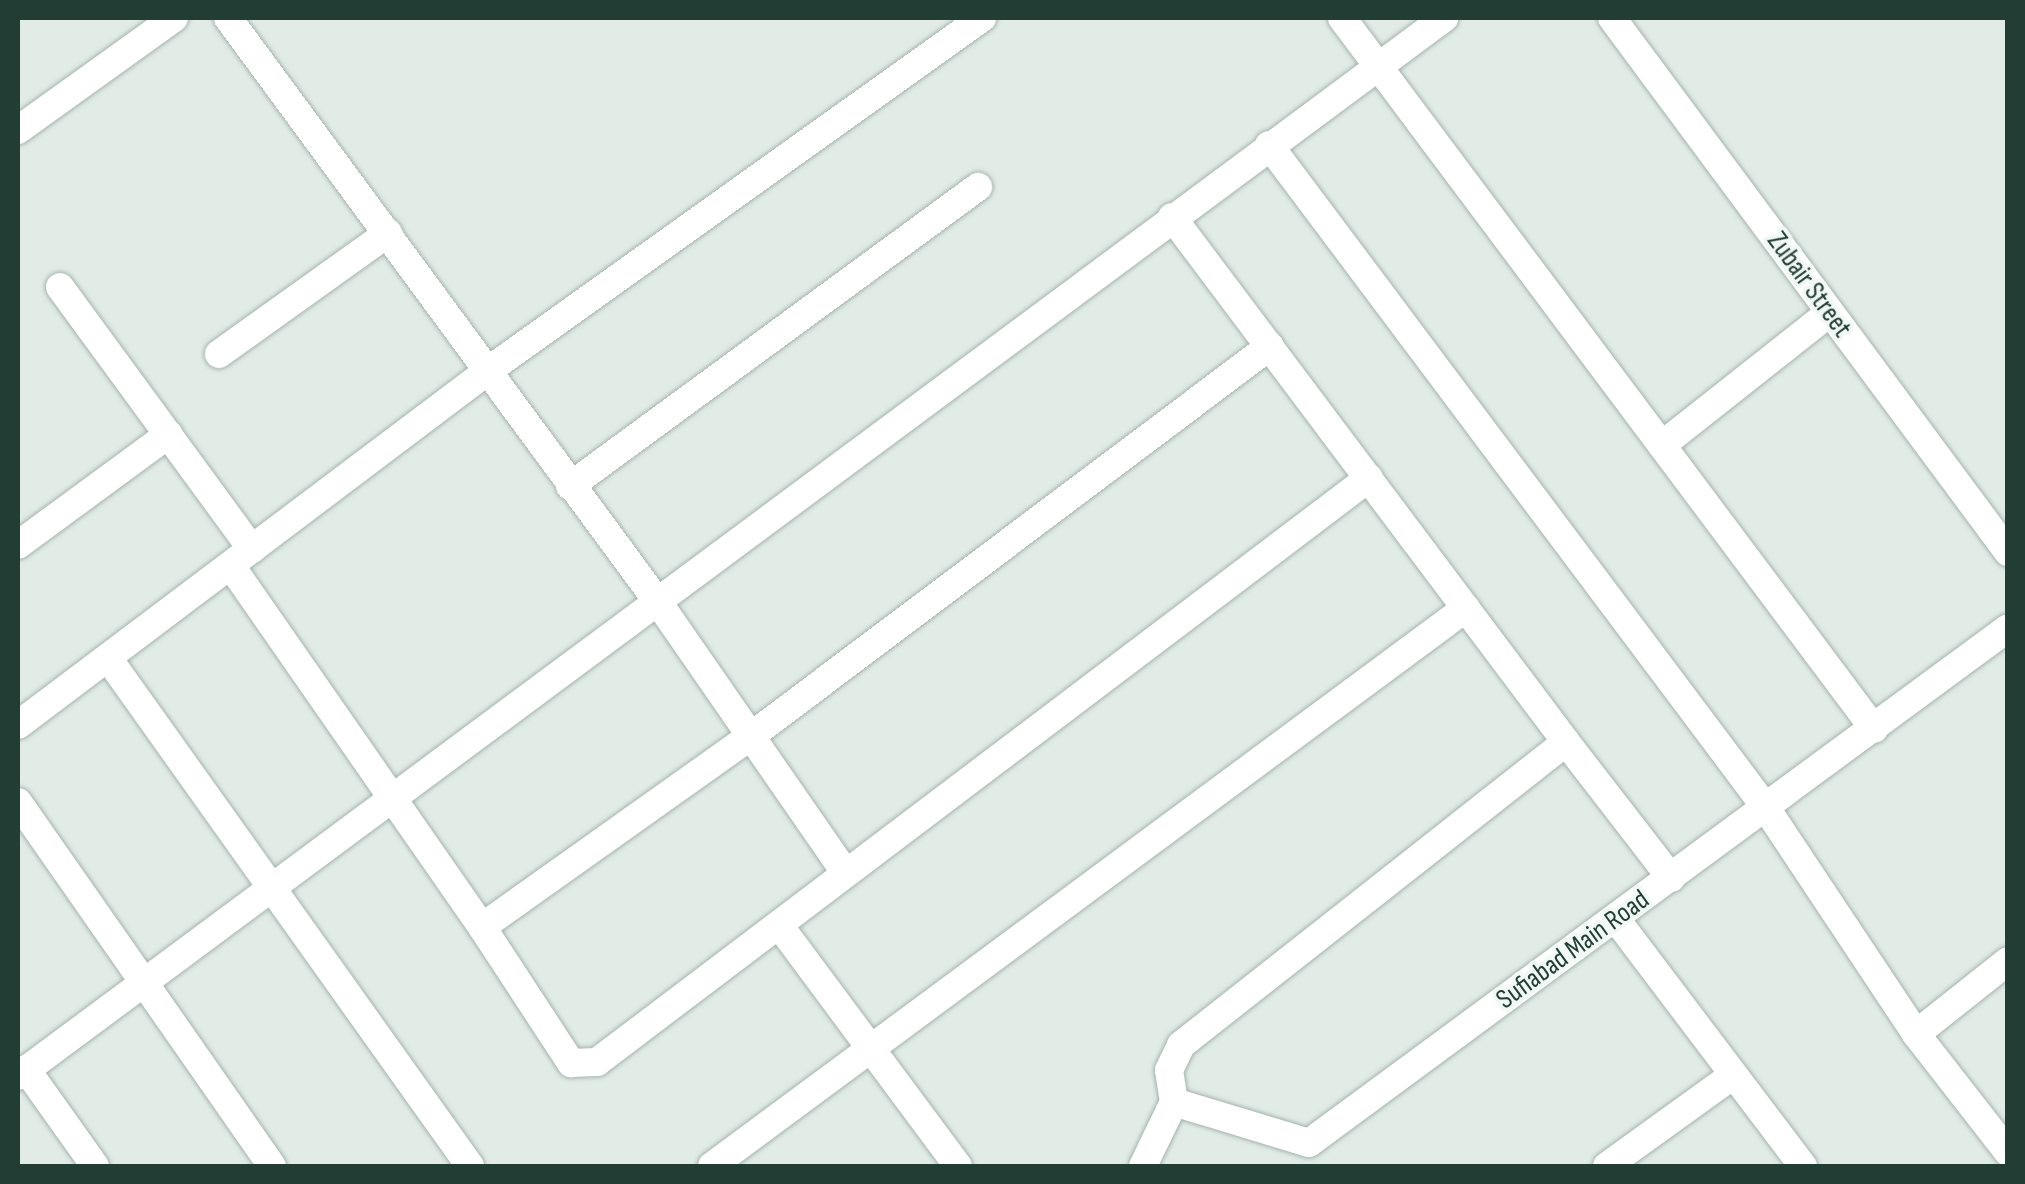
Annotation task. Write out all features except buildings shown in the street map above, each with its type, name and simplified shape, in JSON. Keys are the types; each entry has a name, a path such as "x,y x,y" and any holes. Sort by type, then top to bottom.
{"street":[{"path":"18,130 174,18"},
{"path":"228,18 658,602 845,872"},
{"path":"18,725 489,370 982,18"},
{"path":"1342,18 1874,729"},
{"path":"95,1166 22,1073 1444,18"},
{"name":"Zubair Street","path":"1612,18 2008,552"},
{"path":"1269,145 1766,808 1916,1034 2008,1152"},
{"path":"570,486 978,187"},
{"path":"1172,217 1671,878"},
{"path":"218,354 388,233"},
{"path":"60,287 168,434 392,797 571,1063 585,1066 779,925 1369,478"},
{"path":"1662,446 1828,313"},
{"path":"482,928 750,736 1270,346"},
{"path":"18,544 168,434"},
{"path":"712,1166 1466,608"},
{"name":"Sufiabad Main Road","path":"1174,1102 1309,1143 2008,628"},
{"path":"108,658 470,1166"},
{"path":"1143,1166 1174,1102 1169,1070 1181,1046 1566,742"},
{"path":"18,802 272,1166"},
{"path":"1616,919 1803,1166"},
{"path":"779,925 958,1166"},
{"path":"1916,1034 2008,962"},
{"path":"1607,1166 1733,1074"}]}
